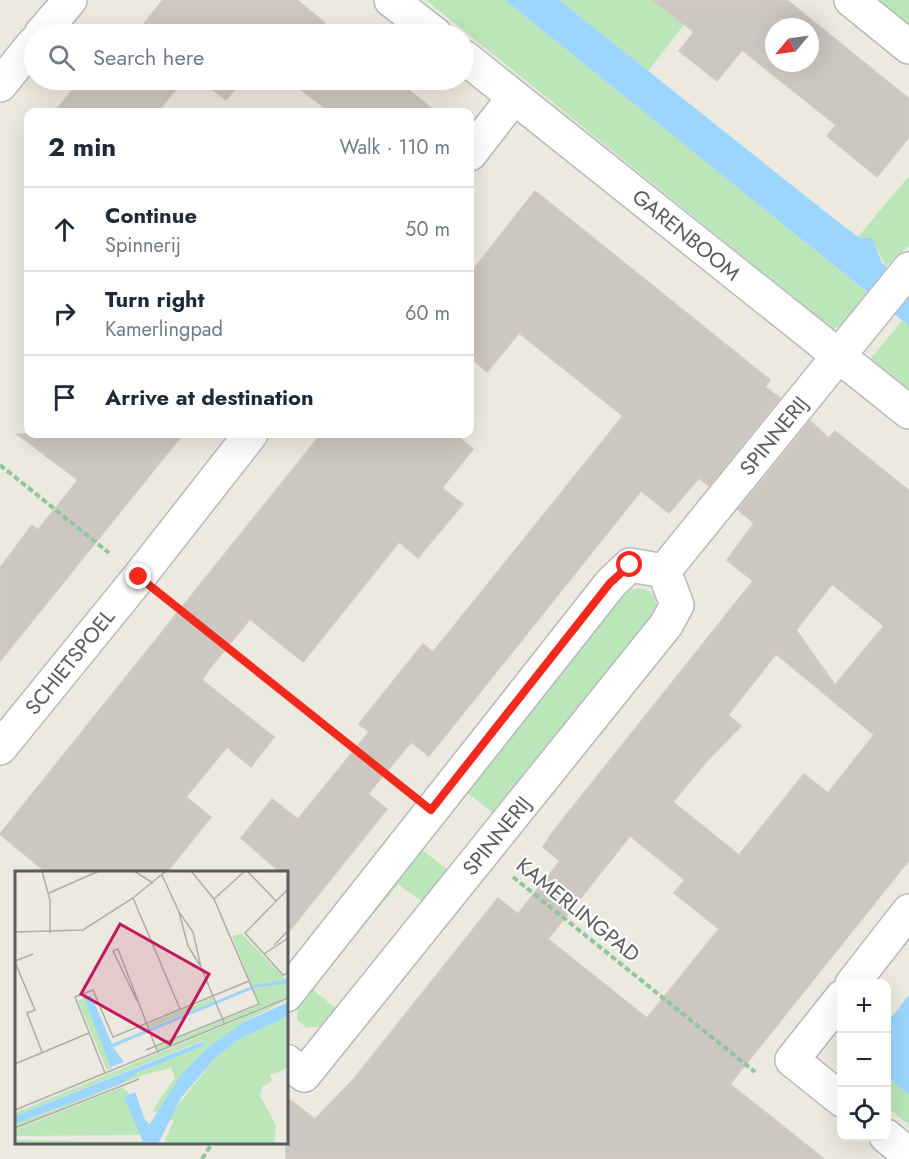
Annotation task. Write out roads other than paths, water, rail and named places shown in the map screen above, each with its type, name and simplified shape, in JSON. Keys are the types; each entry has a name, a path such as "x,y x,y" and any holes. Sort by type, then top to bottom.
{"street":[{"path":"50,24 70,0"},
{"path":"391,0 422,24"},
{"path":"850,0 909,46"},
{"path":"0,85 24,55"},
{"name":"GARENBOOM","path":"474,65 909,412"},
{"path":"474,149 514,97"},
{"name":"SPINNERIJ","path":"288,1063 304,1075 666,626 677,605 664,572 909,268"},
{"name":"SCHIETSPOEL","path":"0,748 248,438"},
{"path":"288,991 610,583 630,565 664,572"},
{"path":"856,979 909,911"},
{"path":"837,1004 792,1060 837,1096"},
{"path":"891,1141 909,1155"}],"water":[{"path":"505,0 559,0 858,237 873,239 882,263 909,286 909,326"},
{"path":"909,995 909,1095 891,1079 891,1018"}]}
